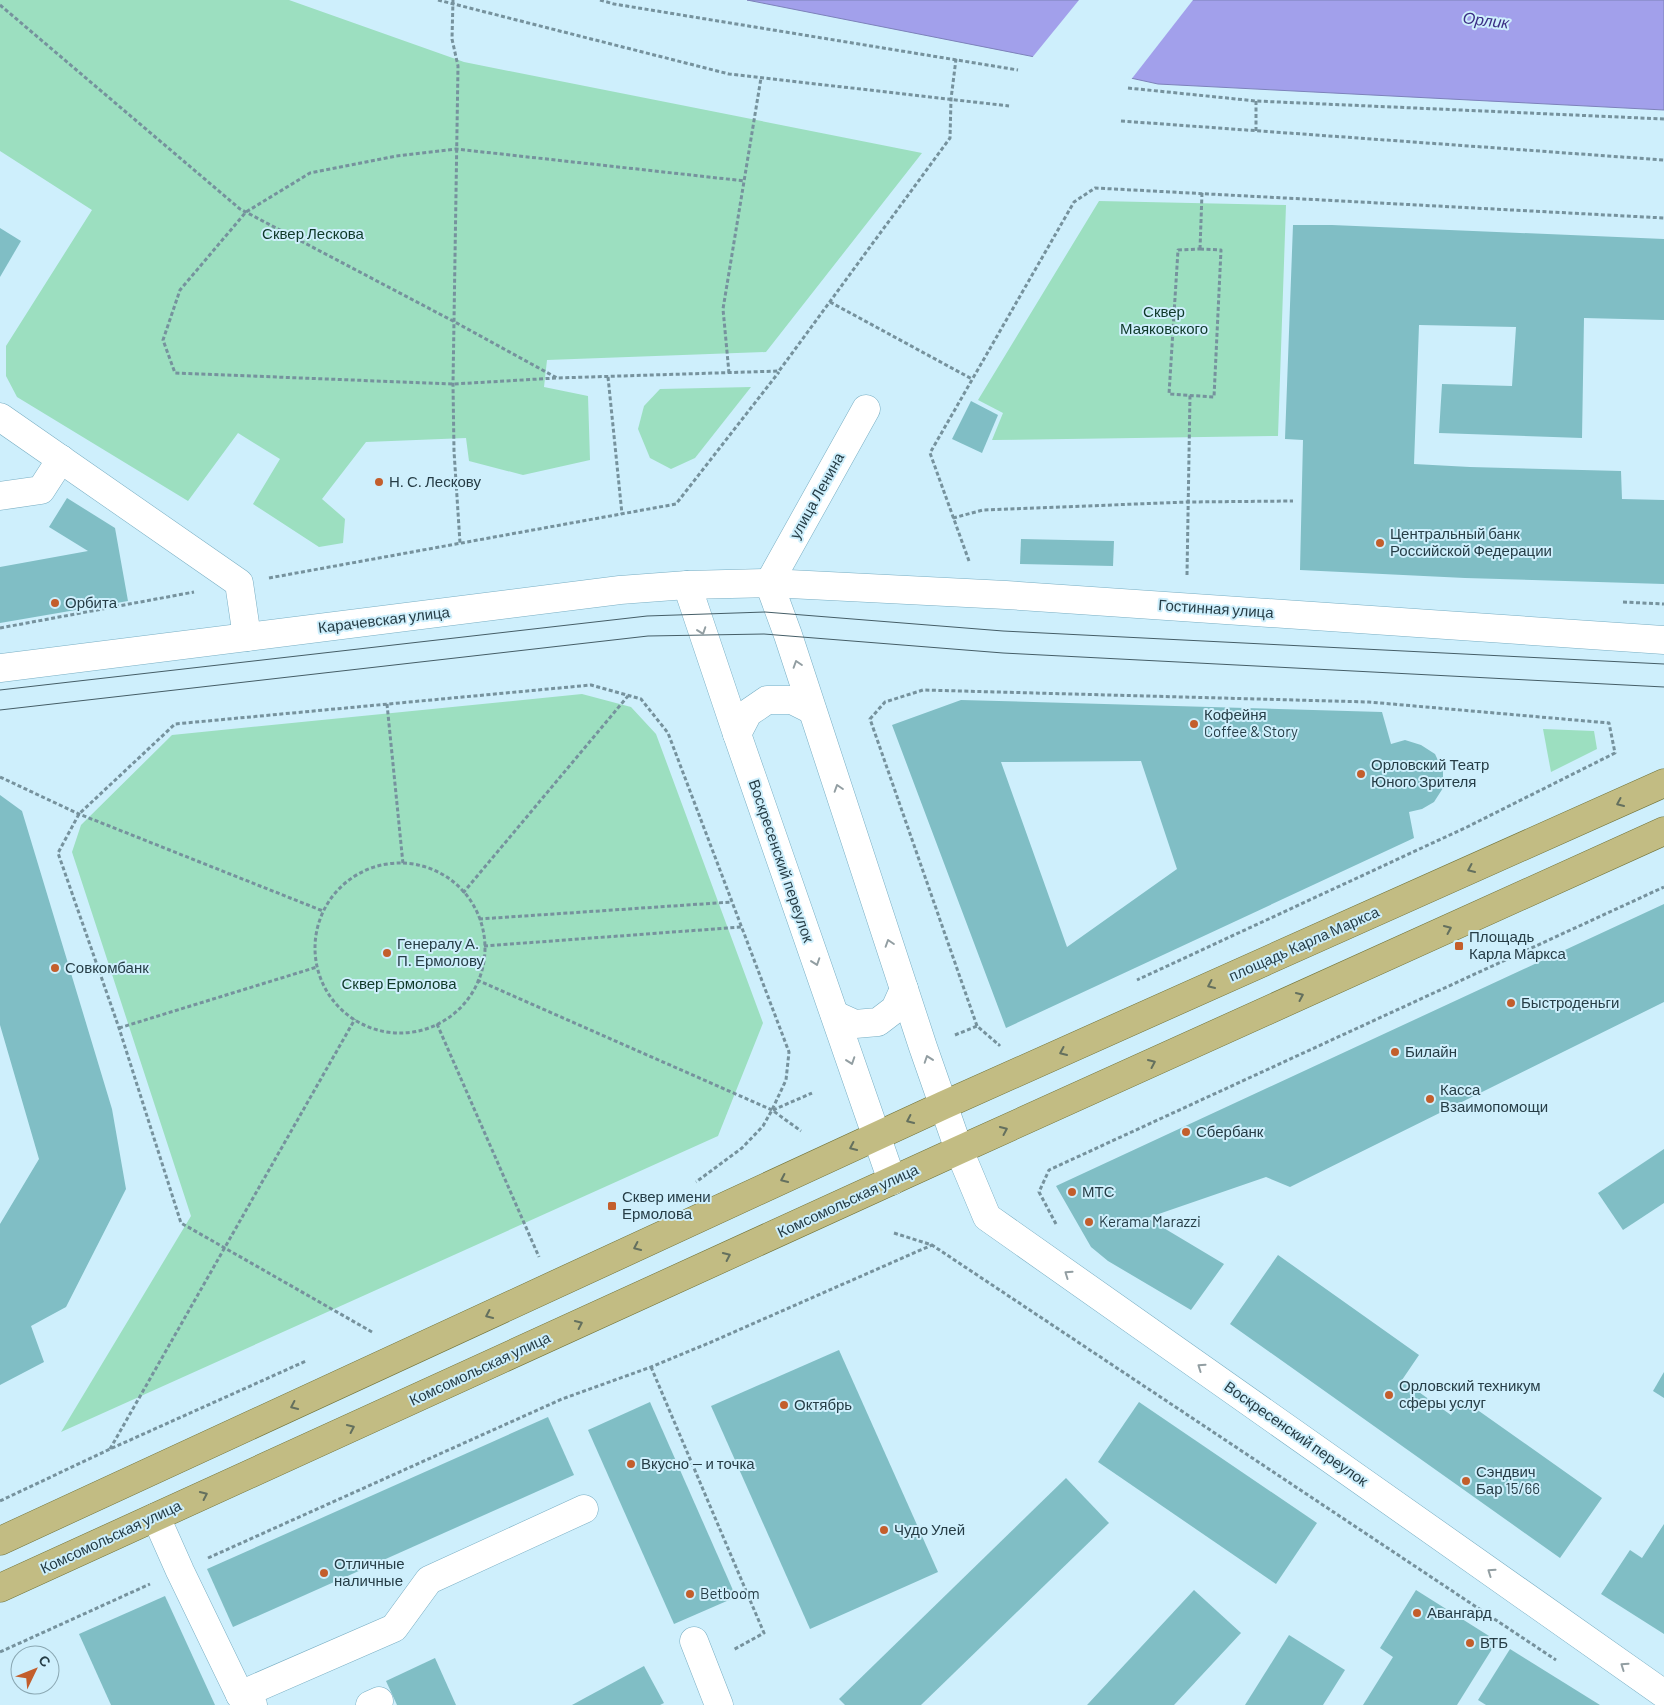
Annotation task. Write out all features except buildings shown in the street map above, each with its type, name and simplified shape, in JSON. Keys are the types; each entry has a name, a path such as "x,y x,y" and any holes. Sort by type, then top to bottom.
{"main road":[{"name":"площадь Карла Маркса","path":"944,1105 1664,783"},
{"path":"959,1150 1664,832"},
{"path":"0,1541 944,1105"},
{"name":"Комсомольская улица","path":"0,1588 959,1150"}],"street":[{"name":"улица Ленина","path":"768,583 866,409"},
{"path":"0,417 239,583 247,637"},
{"path":"0,496 41,490 61,459"},
{"name":"Карачевская улица","path":"0,668 620,590 687,585 768,583"},
{"name":"Гостинная улица","path":"768,583 1016,596 1664,640"},
{"path":"768,583 944,1105"},
{"name":"Воскресенский переулок","path":"687,585 892,1181"},
{"path":"737,734 748,713 767,700 792,700 812,710"},
{"path":"835,1015 855,1024 878,1022 895,1009 904,989"},
{"name":"Воскресенский переулок","path":"944,1105 959,1150 987,1217 1664,1694"},
{"path":"156,1517 180,1571 246,1700 394,1628 429,1580 584,1509"},
{"path":"699,1653 719,1705"}],"path":[{"path":"438,0 729,74 1010,106"},
{"path":"453,0 452,40 458,66 453,384 454,451 460,543"},
{"path":"600,0 614,4 1018,70"},
{"path":"0,5 240,209 557,378"},
{"path":"0,628 676,504 779,371 950,138 951,99 956,59"},
{"path":"729,373 723,310 762,78"},
{"path":"1128,88 1256,100 1664,119"},
{"path":"1256,100 1256,131"},
{"path":"1121,121 1664,160"},
{"path":"745,181 456,149 396,156 310,173 246,212 180,290 163,340 175,374 453,384 557,378 779,371"},
{"path":"969,562 930,453 1074,202 1095,188 1664,218"},
{"path":"1200,249 1202,193"},
{"path":"1200,249 1221,250 1214,397 1169,394 1178,250 1200,249"},
{"path":"830,302 972,379"},
{"path":"608,376 622,514"},
{"path":"1187,581 1190,395"},
{"path":"953,518 983,510 1188,502 1293,501"},
{"path":"1614,602 1664,604"},
{"path":"372,1332 181,1222 118,1028 58,853 78,814 175,724 592,685 641,699 668,734 789,1052 786,1080 763,1126 742,1148 690,1186"},
{"path":"1008,1041 999,1045 977,1026 870,719 885,702 923,690 1349,701 1609,723 1615,753 1467,827 1134,982"},
{"path":"463,893 628,696"},
{"path":"387,704 403,864"},
{"path":"0,777 78,814 323,911"},
{"path":"384,864 403,864 411,864 437,871 459,886 475,908 484,933 484,963 474,990 455,1013 429,1028 400,1033 371,1028 345,1014 326,991 317,967 315,937 323,911 338,889 359,873 384,864"},
{"path":"1049,1170 1664,887"},
{"path":"479,919 732,902"},
{"path":"484,946 741,927"},
{"path":"118,1028 317,967"},
{"path":"477,980 772,1110 801,1130"},
{"path":"110,1449 355,1019"},
{"path":"437,1024 539,1257"},
{"path":"955,1035 977,1026"},
{"path":"772,1110 812,1093"},
{"path":"894,1233 932,1245 1564,1666"},
{"path":"0,1652 562,1399 651,1367 709,1343 932,1245"},
{"path":"651,1367 764,1633 699,1653"}],"green space":[{"name":"Сквер Лескова","path":"0,0 289,0 464,62 922,153 766,352 547,360 544,387 588,396 590,460 523,475 469,461 466,438 366,442 322,499 345,519 343,543 319,547 253,504 280,459 238,433 188,501 17,397 6,376 6,346 92,210 0,151"},
{"name":"Сквер Маяковского","path":"1099,201 1286,205 1278,436 992,440 1003,413 978,400"},
{"path":"751,387 695,458 671,469 650,458 638,429 644,406 660,389"},
{"name":"Сквер Ермолова","path":"582,694 631,707 656,734 763,1023 718,1136 61,1432 191,1216 72,852 81,825 172,735"},
{"path":"1543,729 1594,731 1597,749 1551,772"}],"water":[{"name":"Орлик","path":"747,0 1664,0 1664,110 1158,84 1030,56"}],"pier":[{"path":"1079,0 1193,0 1130,81 1031,59"}],"tram line":[{"path":"0,690 647,616 765,612 1003,631 1664,664"},
{"path":"0,710 648,636 764,634 1003,653 1664,687"}],"place":[{"name":"Н. С. Лескову","path":"379,482"},
{"name":"Центральный банк Российской Федерации","path":"1380,543"},
{"name":"Орбита","path":"55,603"},
{"name":"Кофейня Coffee & Story","path":"1194,724"},
{"name":"Орловский Театр Юного Зрителя","path":"1361,774"},
{"name":"Площадь Карла Маркса","path":"1459,946"},
{"name":"Генералу А. П. Ермолову","path":"387,953"},
{"name":"Совкомбанк","path":"55,968"},
{"name":"Быстроденьги","path":"1511,1003"},
{"name":"Билайн","path":"1395,1052"},
{"name":"Касса Взаимопомощи","path":"1430,1099"},
{"name":"Сбербанк","path":"1186,1132"},
{"name":"МТС","path":"1072,1192"},
{"name":"Сквер имени Ермолова","path":"612,1206"},
{"name":"Kerama Marazzi","path":"1089,1222"},
{"name":"Орловский техникум сферы услуг","path":"1389,1395"},
{"name":"Октябрь","path":"784,1405"},
{"name":"Вкусно — и точка","path":"631,1464"},
{"name":"Сэндвич Бар 15/66","path":"1466,1481"},
{"name":"Чудо Улей","path":"884,1530"},
{"name":"Отличные наличные","path":"324,1573"},
{"name":"Betboom","path":"690,1594"},
{"name":"Авангард","path":"1417,1613"},
{"name":"ВТБ","path":"1470,1643"}]}
